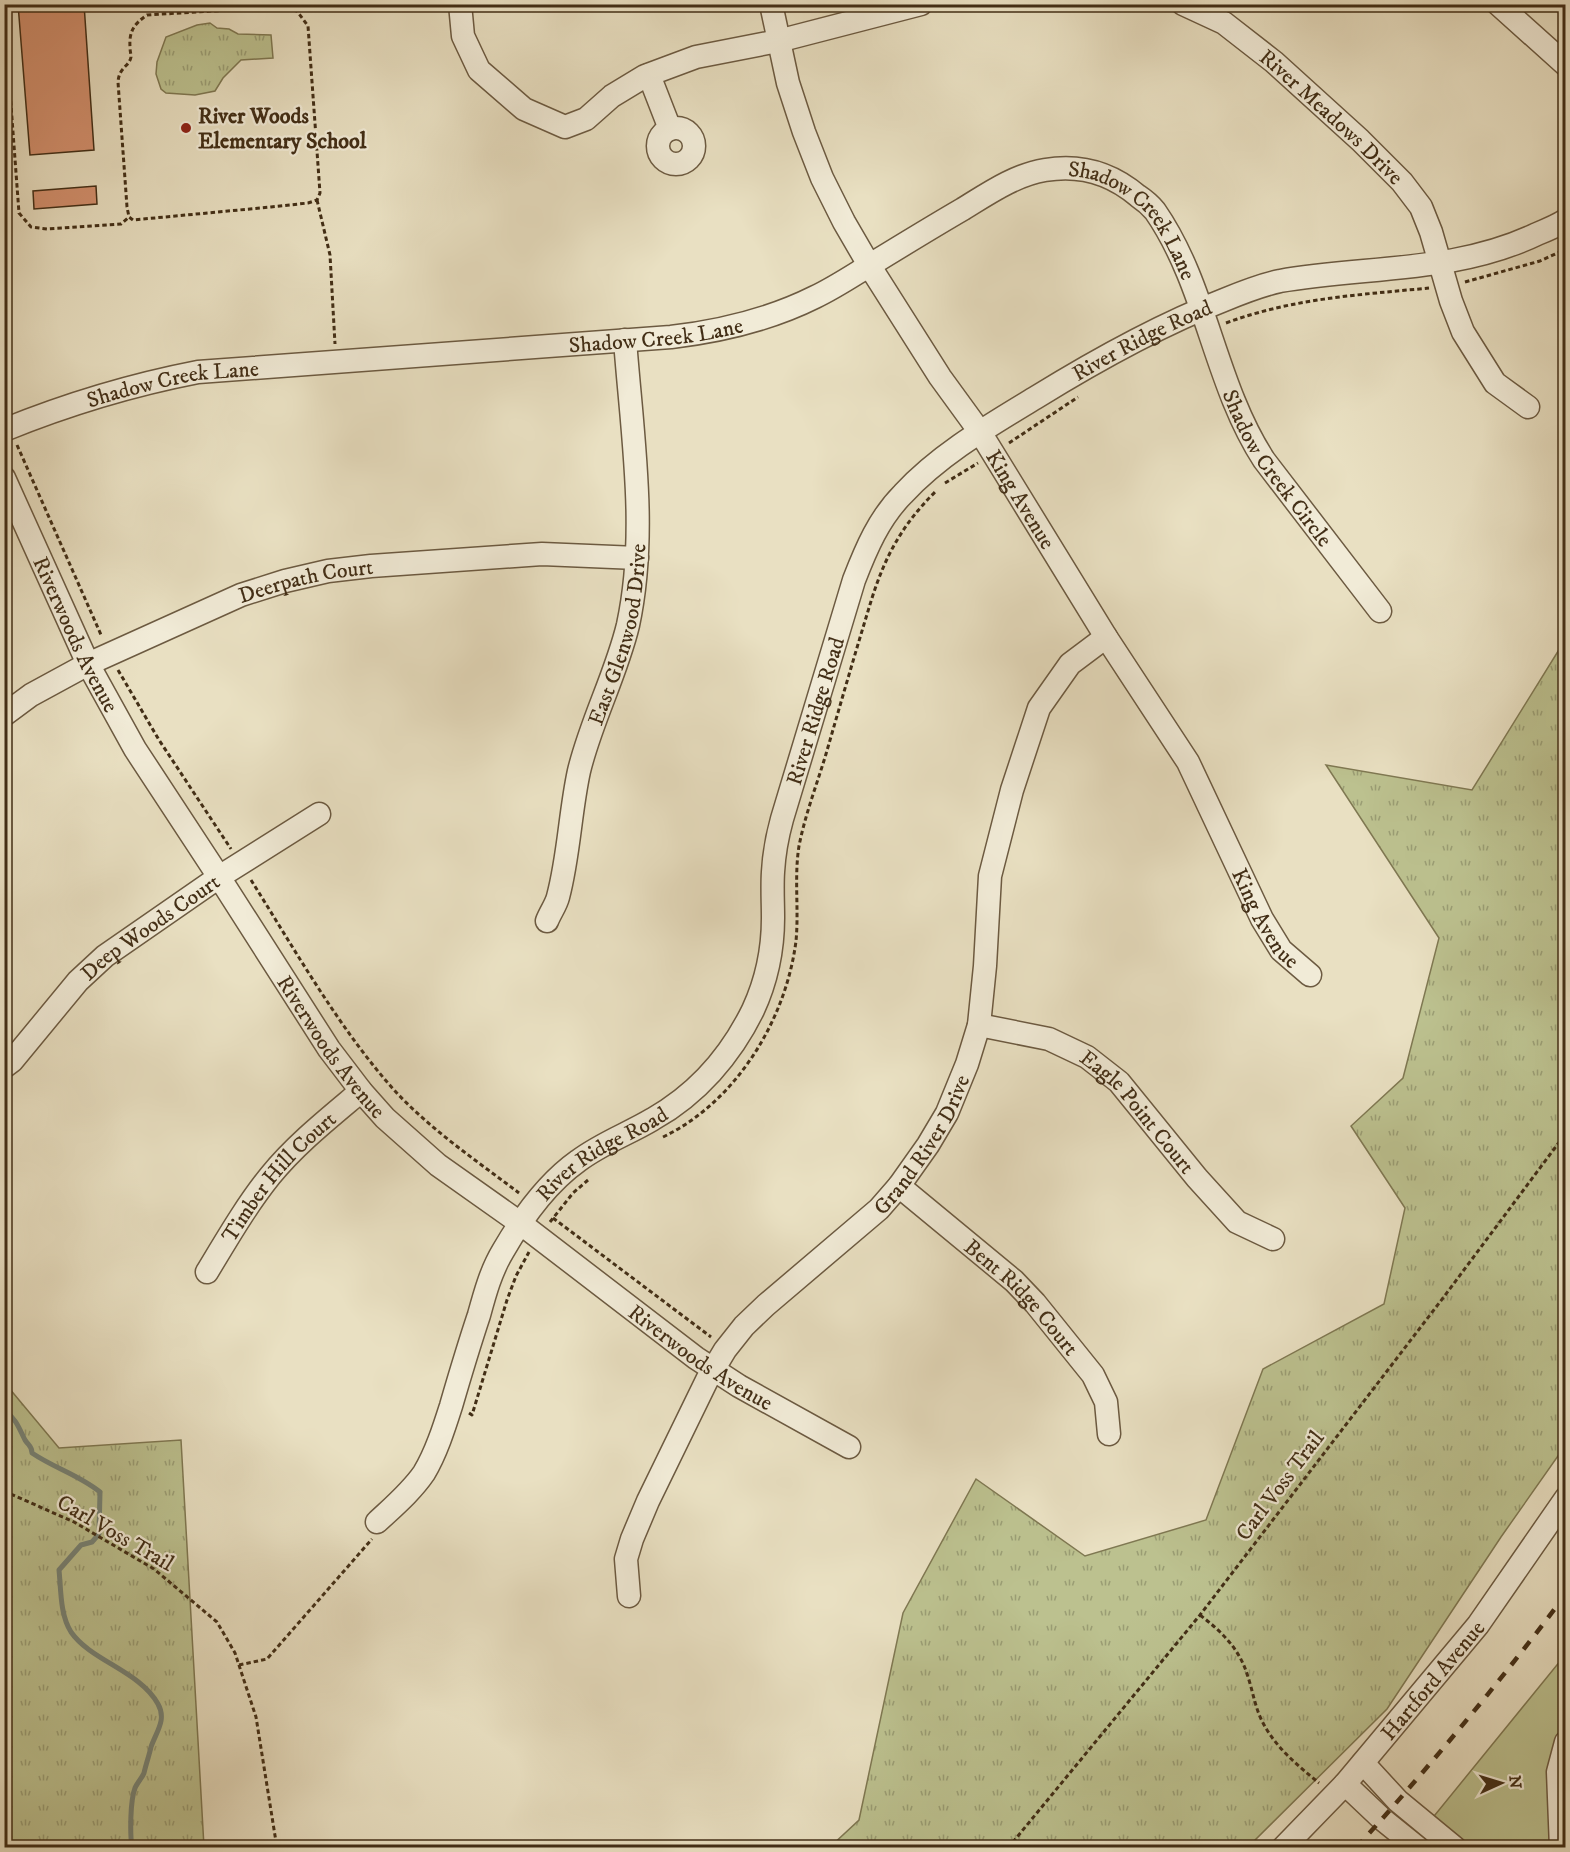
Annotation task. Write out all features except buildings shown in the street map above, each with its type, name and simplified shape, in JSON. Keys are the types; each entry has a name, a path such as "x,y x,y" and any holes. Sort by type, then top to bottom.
{"street":[{"path":"460,4 463,36 479,70 524,109 565,127 586,119 612,96 649,75 696,57 778,41 921,4"},
{"name":"King Avenue","path":"771,4 778,41 801,122 822,178 844,222 940,377 980,432 1106,637 1188,762 1262,919 1281,950 1310,975"},
{"name":"River Meadows Drive","path":"1183,4 1224,23 1274,62 1360,140 1402,182 1420,207 1431,232 1451,301 1468,340 1495,383 1527,407"},
{"path":"1498,4 1566,65"},
{"path":"649,75 670,129"},
{"name":"Shadow Creek Lane","path":"9,433 98,395 198,372 625,340 705,333 745,325 817,296 1007,183 1044,170 1085,169 1121,182 1153,208 1175,243 1201,309"},
{"name":"River Ridge Road","path":"377,1522 408,1492 424,1472 443,1430 490,1278 520,1223 555,1181 576,1163 600,1146 679,1103 722,1061 739,1037 764,980 771,949 773,873 776,844 782,819 854,580 866,548 881,521 901,495 923,474 980,432 1137,339 1201,309 1278,282 1440,263 1482,254 1521,242 1566,220"},
{"name":"Shadow Creek Circle","path":"1201,309 1248,436 1380,611"},
{"name":"East Glenwood Drive","path":"547,921 558,898 576,785 585,747 618,661 627,626 637,558 637,506 625,340"},
{"name":"Riverwoods Avenue","path":"4,478 88,664 135,749 329,1049 361,1091 414,1146 713,1369 849,1447"},
{"name":"Deerpath Court","path":"4,715 31,695 88,664 241,595 285,581 371,566 542,554 637,558"},
{"name":"Grand River Drive","path":"629,1596 626,1559 632,1539 648,1501 724,1350 766,1305 879,1209 899,1186 947,1113 967,1064 979,1025 986,966 990,876 1015,780 1039,708 1070,664 1106,637"},
{"name":"Deep Woods Court","path":"4,1067 12,1061 78,981 105,956 219,877 320,814"},
{"name":"Eagle Point Court","path":"979,1025 1049,1039 1087,1057 1119,1082 1197,1178 1237,1222 1273,1239"},
{"name":"Timber Hill Court","path":"207,1272 242,1215 270,1176 295,1148 361,1091"},
{"name":"Bent Ridge Court","path":"899,1186 1014,1281 1035,1303 1094,1375 1106,1402 1109,1434"},
{"name":"Hartford Avenue","path":"1283,1848 1335,1786 1363,1763 1478,1625 1566,1498"},
{"path":"1562,1848 1558,1772 1566,1742"},
{"path":"1363,1763 1398,1801 1455,1848"},
{"path":"1335,1786 1418,1848"}],"path":[{"path":"129,217 118,75 130,57 129,34 133,26 147,15 279,7 297,11 308,26 310,41 320,193 317,200 330,255 336,361"},
{"path":"4,11 19,213 31,227 47,229 121,224 129,217"},
{"path":"129,217 133,220 141,220 317,200"},
{"path":"1458,283 1540,261 1566,249"},
{"path":"1220,326 1243,317 1303,302 1365,292 1436,287"},
{"path":"1001,448 1085,392"},
{"path":"9,433 105,644"},
{"path":"113,662 147,722 235,855"},
{"path":"246,872 347,1029 377,1070 430,1124 526,1198"},
{"name":"Carl Voss Trail","path":"1008,1848 1200,1615 1443,1298 1566,1133"},
{"path":"548,1214 717,1341"},
{"name":"Carl Voss Trail","path":"4,1491 74,1522 154,1569 217,1622 235,1653 256,1717 277,1848"},
{"path":"1200,1615 1220,1631 1243,1661 1254,1702 1276,1744 1335,1786"}],"green space":[{"path":"203,4 266,4 203,10"},
{"path":"210,23 217,28 229,29 238,34 271,35 273,58 241,60 223,78 215,91 195,95 166,93 161,89 156,74 157,62 166,37 197,25"},
{"path":"1565,640 1565,1446 1501,1537 1387,1709 1248,1847 830,1847 859,1820 903,1613 976,1479 1085,1556 1206,1520 1263,1369 1384,1304 1405,1208 1351,1126 1403,1078 1439,938 1326,765 1472,790"},
{"path":"4,1382 59,1448 181,1440 204,1847 5,1847"},
{"path":"1565,1655 1565,1847 1407,1848 1413,1842"}],"waterway":[{"path":"4,1407 17,1424 31,1447 32,1453 100,1492 99,1534 92,1542 81,1545 59,1570 61,1593 65,1618 71,1632 90,1651 140,1683 150,1693 160,1710 160,1726 144,1773 133,1794 132,1848"}],"railway":[{"path":"1356,1848 1464,1723 1566,1594"}],"place":[{"name":"River Woods Elementary School","path":"186,128"}]}
